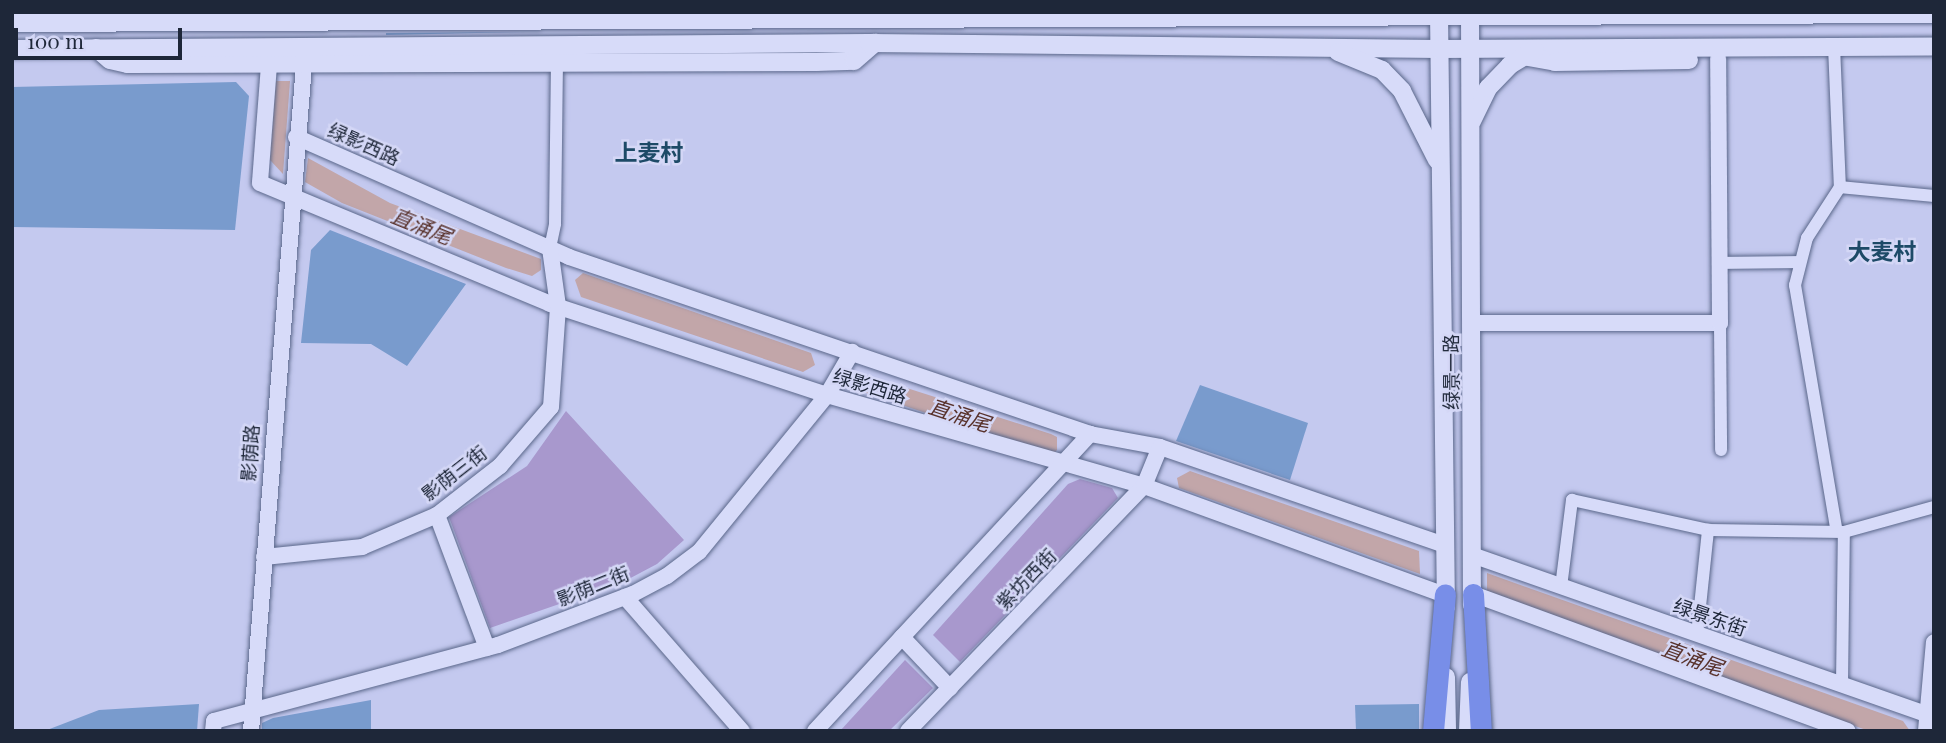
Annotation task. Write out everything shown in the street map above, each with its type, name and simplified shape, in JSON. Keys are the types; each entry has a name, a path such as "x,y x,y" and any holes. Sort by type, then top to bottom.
{"highway":[{"path":"1472,594 1481,731"},
{"path":"1433,731 1445,595"}],"main road":[{"path":"12,23 315,18 1470,12 1934,14"},
{"name":"绿景一路","path":"1468,731 1472,594 1470,12"},
{"name":"绿景一路","path":"1439,13 1447,731"},
{"path":"12,49 96,48 304,53 816,53 875,43 1470,49 1532,52 1834,52 1934,57"},
{"path":"1532,52 1555,62 1718,60 1934,46"},
{"path":"1328,48 1382,70 1402,91 1439,166"},
{"path":"1470,124 1488,88 1532,52"}],"street":[{"path":"271,52 260,183 290,197"},
{"path":"1834,52 1840,187 1798,262 1795,285 1840,530 1842,685"},
{"name":"影荫路","path":"251,731 290,197 304,53"},
{"path":"550,248 555,224 557,54"},
{"path":"1718,60 1721,450"},
{"name":"绿影西路","path":"296,138 550,248 1090,434 1160,447 1445,545"},
{"path":"1840,187 1934,195"},
{"name":"绿影西路","path":"290,197 558,306 827,395 1144,486 1445,595"},
{"name":"影荫三街","path":"264,557 362,547 437,515 500,466 551,407 558,306 550,248"},
{"path":"1720,263 1798,262"},
{"path":"1471,323 1720,323"},
{"name":"影荫二街","path":"253,712 487,648 625,597 699,552 827,395 852,352"},
{"path":"815,731 1090,434"},
{"name":"紫坊西街","path":"908,731 1144,486 1160,447"},
{"path":"1561,587 1572,500 1707,530 1840,530 1934,507"},
{"path":"437,515 487,648"},
{"path":"1696,635 1707,530"},
{"name":"绿景东街","path":"1472,555 1842,685 1930,721"},
{"path":"1472,594 1847,731"},
{"path":"625,597 742,731"},
{"path":"902,637 950,688"},
{"path":"1930,721 1934,642"},
{"path":"213,731 214,721 253,712"}],"shaded area":[{"path":"566,411 684,540 657,564 623,582 490,628 449,517 527,466"},
{"path":"1080,479 1112,488 1118,498 960,662 933,635 1068,484"},
{"path":"905,660 933,688 889,731 840,731"}],"water":[{"path":"276,81 290,81 283,174 270,160"},
{"name":"直涌尾","path":"308,158 390,203 541,259 541,270 532,276 506,268 342,203 305,182"},
{"path":"583,273 811,353 815,365 803,372 581,297 575,280"},
{"name":"直涌尾","path":"866,375 1051,434 1057,437 1057,450 1052,455 866,393 861,384"},
{"path":"1190,471 1419,551 1420,574 1179,488 1177,478"},
{"name":"直涌尾","path":"1487,573 1903,721 1910,731 1869,731 1487,595"}],"building":[{"path":"527,32 386,35 386,33"},
{"path":"236,82 249,96 235,230 12,227 12,87"},
{"path":"330,230 466,284 407,366 371,344 301,343 311,250"},
{"path":"1200,385 1308,423 1290,480 1176,441"},
{"path":"371,700 371,731 262,731 262,723 273,718"},
{"path":"199,704 197,731 47,730 99,710"},
{"path":"1419,704 1419,731 1356,731 1355,705"}],"district":[{"name":"上麦村","path":"649,152"},
{"name":"大麦村","path":"1882,251"}]}
